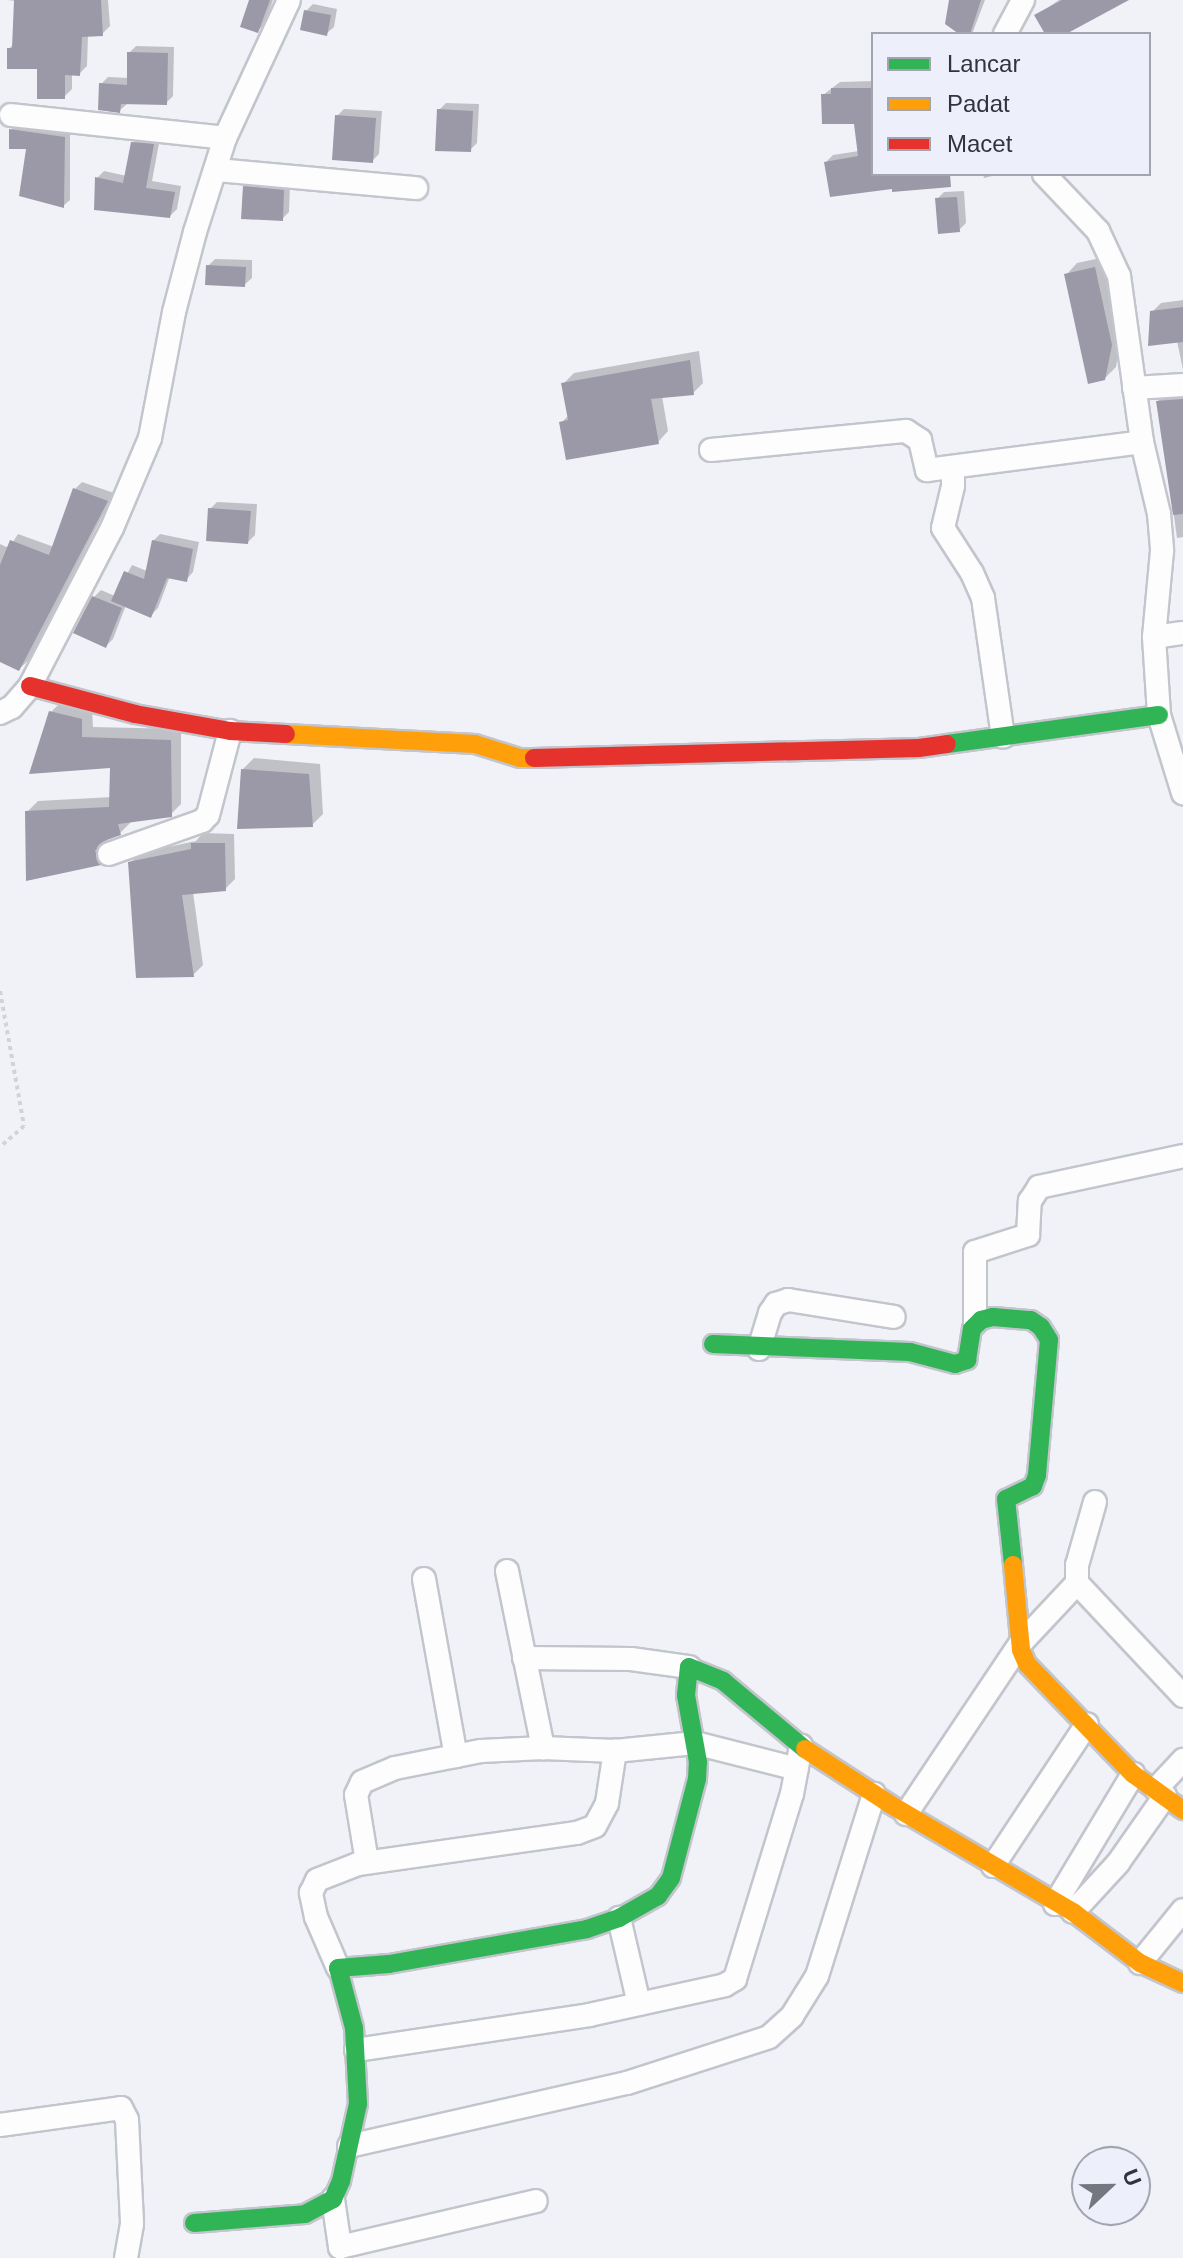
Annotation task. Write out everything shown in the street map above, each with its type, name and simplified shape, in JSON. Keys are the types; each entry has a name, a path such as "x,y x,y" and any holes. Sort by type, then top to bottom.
{"street":[{"path":"0,713 12,707 30,686 112,528 150,438 174,312 195,232 225,138 289,0"},
{"path":"1006,32 1023,0"},
{"path":"11,115 225,138"},
{"path":"217,170 416,188"},
{"path":"1046,176 1098,231 1119,276 1142,442 1159,514 1162,551 1154,637 1159,715 1183,793"},
{"path":"1134,388 1183,385"},
{"path":"711,450 906,431 920,440 924,469 1142,442"},
{"path":"953,467 953,486 943,528 972,573 983,598 1003,737"},
{"path":"1154,637 1183,633"},
{"path":"30,686 135,714 230,731 475,744 520,758 919,748 1159,715"},
{"path":"109,854 202,821 208,815 230,731"},
{"path":"713,1344 759,1349 910,1352 955,1364 967,1360 975,1323 975,1252 1028,1235 1030,1201 1039,1187 1183,1156"},
{"path":"759,1349 770,1313 776,1304 788,1300 894,1317"},
{"path":"975,1323 993,1317 1031,1320 1041,1327 1049,1340 1037,1475 1033,1486 1006,1499 1020,1644 1027,1664 1133,1774 1183,1810"},
{"path":"906,1814 1020,1644 1077,1583 1077,1565 1095,1502"},
{"path":"507,1571 543,1748"},
{"path":"424,1579 456,1756"},
{"path":"1077,1583 1183,1696"},
{"path":"524,1658 631,1659 689,1667 723,1681 801,1746 874,1794 1064,1908 1140,1963 1183,1983"},
{"path":"338,1968 389,1964 587,1929 619,1918 658,1896 671,1878 697,1779 695,1743 686,1695 689,1667"},
{"path":"993,1866 1087,1724"},
{"path":"367,1862 356,1795 362,1782 395,1768 456,1756 543,1748 615,1751 695,1743 797,1769"},
{"path":"356,2050 639,2004 725,1985 735,1979 797,1769 801,1746"},
{"path":"536,2201 340,2247 333,2199 358,2104 356,2050 354,2028 338,1968 316,1917 311,1893 317,1880 329,1872 367,1862 577,1833 595,1826 607,1803 615,1751"},
{"path":"1064,1908 1118,1863 1183,1760"},
{"path":"1064,1908 1133,1774"},
{"path":"349,2146 627,2083 769,2037 792,2016 817,1976 874,1794"},
{"path":"1140,1963 1183,1910"},
{"path":"619,1918 639,2004"},
{"path":"0,2125 121,2108 127,2120 132,2224 126,2258"},
{"path":"194,2223 305,2214 322,2208 333,2199"}],"path":[{"path":"0,991 24,1126 0,1147"}],"building":[{"path":"14,0 101,0 103,36 82,37 80,76 65,75 65,99 37,99 37,69 7,69 7,48 12,48"},
{"path":"249,0 270,0 258,33 240,27"},
{"path":"949,0 981,0 971,32 956,32 945,24"},
{"path":"1062,0 1129,0 1070,32 1044,32 1034,15"},
{"path":"304,10 331,15 327,36 300,30"},
{"path":"127,52 168,53 167,105 121,104 120,113 98,110 99,83 127,85"},
{"path":"831,88 871,88 871,176 950,176 951,187 892,192 892,189 830,197 824,162 858,156 854,124 822,124 821,94 831,94"},
{"path":"437,109 473,111 471,152 435,151"},
{"path":"335,115 376,118 373,163 332,160"},
{"path":"9,129 65,137 64,208 19,196 26,149 9,149"},
{"path":"131,142 154,144 146,188 175,192 170,218 94,210 95,177 123,183"},
{"path":"243,186 284,190 283,221 241,219"},
{"path":"957,197 960,232 938,234 935,198"},
{"path":"206,265 246,267 245,287 205,285"},
{"path":"1095,267 1112,345 1105,380 1088,384 1064,274"},
{"path":"1183,307 1183,342 1148,346 1150,311"},
{"path":"690,360 694,395 651,399 659,444 566,460 559,422 568,420 561,383"},
{"path":"1183,399 1183,514 1173,515 1156,401"},
{"path":"73,488 108,501 19,671 0,662 0,565 10,540 49,555"},
{"path":"208,508 251,511 248,544 206,541"},
{"path":"152,540 193,549 187,582 167,578 151,618 111,601 124,571 144,579"},
{"path":"92,596 122,608 106,648 73,633"},
{"path":"49,711 82,719 82,737 171,740 172,817 118,824 121,835 104,841 95,851 101,865 26,881 25,811 109,807 110,768 29,774"},
{"path":"241,769 309,774 313,827 237,829"},
{"path":"191,843 225,843 226,891 182,895 194,977 136,978 128,862 191,849"}],"traffic: fast":[{"path":"947,744 1159,715"},
{"path":"713,1344 910,1352 955,1364 967,1360 972,1329 981,1320 993,1317 1031,1320 1041,1327 1049,1340 1037,1475 1033,1486 1006,1499 1013,1565"},
{"path":"194,2223 305,2214 333,2199 341,2181 358,2104 354,2028 338,1968 389,1964 587,1929 619,1918 658,1896 671,1878 697,1779 698,1762 686,1695 689,1667 723,1681 805,1749"}],"traffic: slow":[{"path":"286,734 475,744 520,758 534,758"},
{"path":"1013,1565 1021,1650 1027,1664 1133,1774 1183,1810"},
{"path":"805,1749 888,1803 1073,1912 1140,1963 1183,1983"}],"traffic: jam":[{"path":"30,686 135,714 230,731 286,734"},
{"path":"534,758 919,748 947,744"}]}
